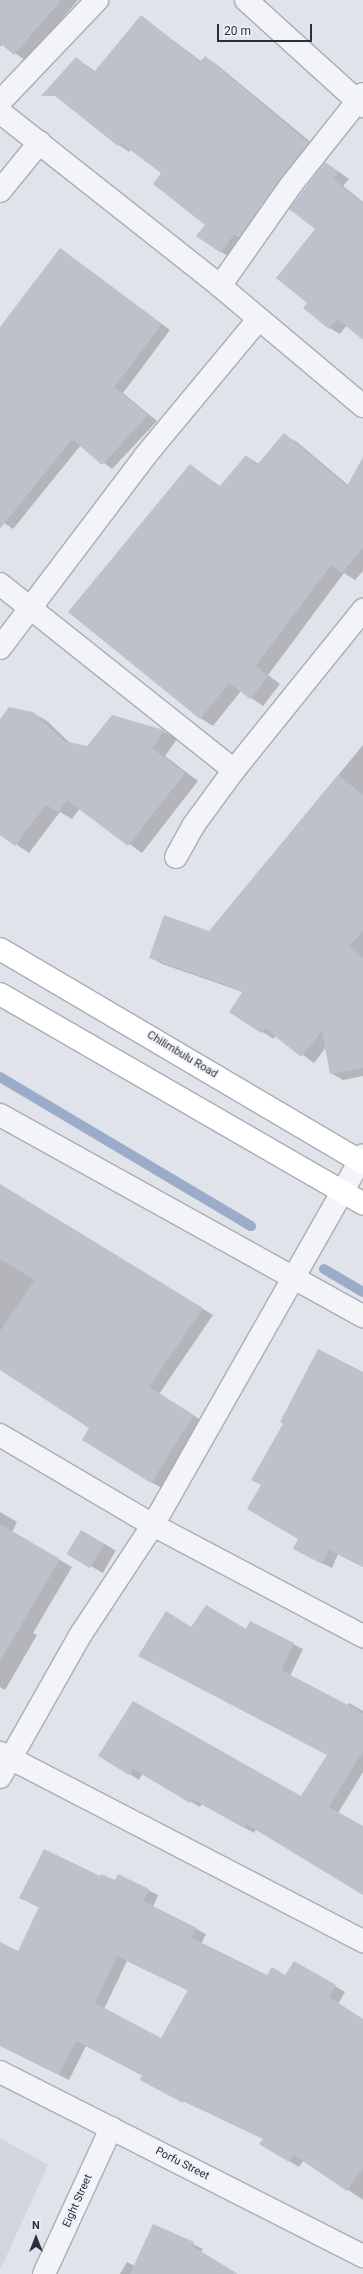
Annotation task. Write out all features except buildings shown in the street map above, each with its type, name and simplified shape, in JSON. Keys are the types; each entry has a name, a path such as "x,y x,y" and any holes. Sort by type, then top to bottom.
{"main road":[{"name":"Chilimbulu Road","path":"0,949 362,1160"},
{"path":"0,994 363,1204"}],"street":[{"path":"0,102 97,0"},
{"path":"220,286 291,185 361,101 246,0"},
{"path":"0,112 40,142 220,286 258,320 363,406"},
{"path":"0,191 40,142"},
{"path":"0,648 31,610 145,456 258,320"},
{"path":"0,584 234,770"},
{"path":"176,857 193,826 234,770 363,610"},
{"path":"0,1115 294,1280 363,1316"},
{"path":"362,1160 340,1191 294,1280 224,1396 153,1524 81,1634 3,1763 363,1941"},
{"path":"0,1435 153,1524 363,1636"},
{"name":"Porfu Street","path":"0,2072 363,2256"},
{"name":"Eight Street","path":"44,2274 111,2128"}],"shaded area":[{"path":"0,2138 48,2165 0,2270"}],"waterway":[{"path":"0,1077 251,1226"},
{"path":"324,1269 363,1292"}]}
